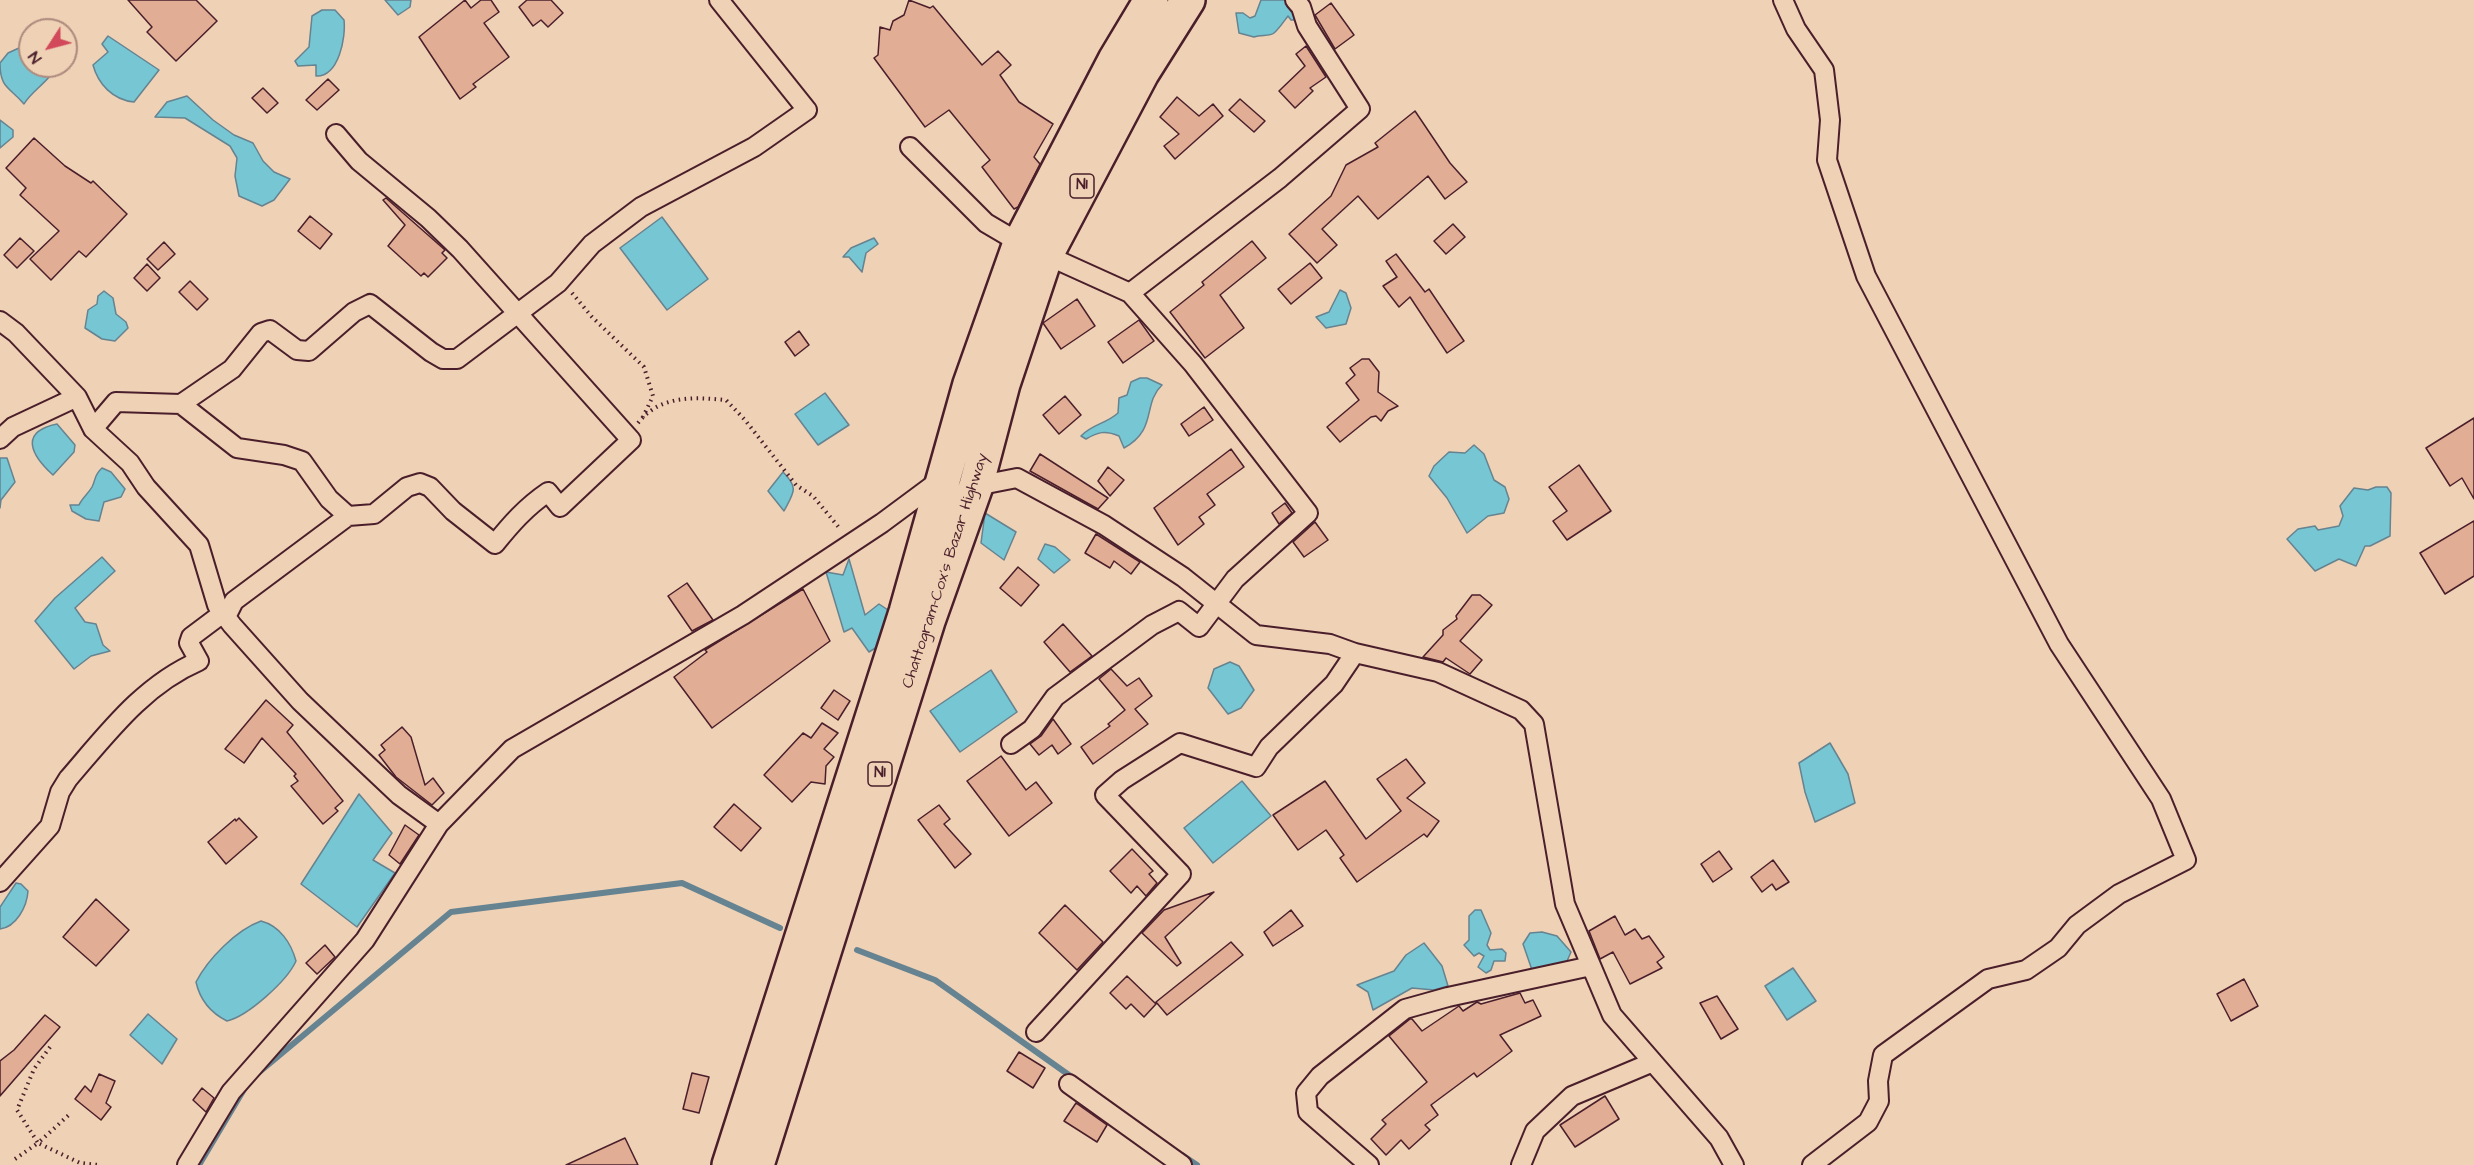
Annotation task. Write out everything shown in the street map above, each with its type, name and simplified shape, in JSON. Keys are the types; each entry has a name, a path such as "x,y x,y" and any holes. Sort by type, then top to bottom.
{"highway":[{"name":"Chattogram-Cox's Bazar Highway","path":"729,1165 906,612 941,479 970,384 1033,249 1115,60 1151,0"},
{"name":"Chattogram-Cox's Bazar Highway","path":"757,1165 925,632 976,486 1003,384 1033,249 1188,0"}],"street":[{"path":"93,429 116,402 181,404 232,369 261,333 270,330 297,350 309,351 354,312 370,304 431,352 443,359 457,359 515,313 558,283 592,244 641,207 754,147 807,110 718,0"},
{"path":"1130,293 1280,178 1360,109 1307,26 1301,7 1295,0"},
{"path":"1783,0 1796,29 1824,70 1830,120 1827,160 1866,276 2059,644 2161,799 2186,860 2119,894 2077,925 2058,948 2026,970 1988,979 1883,1055 1878,1081 1879,1101 1868,1122 1812,1165"},
{"path":"0,882 50,826 60,792 68,779 133,704 166,679 199,661 189,643 191,637 225,615 234,601 348,516 374,514 407,487 420,483 430,487 453,512 495,544 520,514 548,492 560,507 631,440 460,249 422,212 359,161 336,134"},
{"path":"910,147 986,223 1033,249 1130,293 1193,364 1308,513 1235,579 1199,627 1179,611 1152,625 1055,697 1032,729 1011,744"},
{"path":"0,321 16,333 77,397 93,429 130,463 146,488 199,545 217,605 300,701 399,795 439,824"},
{"path":"0,439 13,427 77,397"},
{"path":"181,404 237,448 284,455 302,461 330,499 348,516"},
{"path":"976,486 1017,478 1104,525 1184,577 1256,635 1330,644 1355,653 1438,672 1521,710 1533,724 1565,904 1612,1015 1719,1138 1731,1164"},
{"path":"187,1165 231,1092 365,940 439,824 512,749 743,615 882,523 941,479"},
{"path":"1036,1032 1181,874 1105,795 1122,780 1179,743 1256,767 1269,747 1334,684 1355,653"},
{"path":"1369,1165 1308,1112 1306,1093 1320,1076 1406,1010 1448,997 1591,966"},
{"path":"1521,1165 1535,1131 1572,1096 1653,1062"},
{"path":"1069,1084 1182,1165"}],"path":[{"path":"558,283 567,287 592,317 644,367 653,396 642,418 628,436"},
{"path":"642,418 666,401 697,398 726,400 745,420 796,485 813,496 846,536"},
{"path":"50,1047 34,1069 17,1110 38,1143 80,1163 99,1165"},
{"path":"15,1159 38,1143 71,1113"}],"water":[{"path":"385,0 411,0 410,7 398,15"},
{"path":"1261,0 1292,0 1302,20 1291,20 1288,16 1270,35 1254,37 1239,33 1236,13 1243,13 1250,18 1255,16"},
{"path":"322,10 335,10 344,20 344,36 335,63 324,75 316,76 316,65 298,66 295,61 309,47 312,16"},
{"path":"108,36 159,70 134,102 119,98 107,90 95,72 93,65 108,52 102,44"},
{"path":"18,48 18,78 48,78 24,104 4,83 0,72 0,63 8,53"},
{"path":"187,96 213,120 234,135 253,143 263,161 274,172 290,179 274,200 262,206 239,196 235,176 237,158 230,146 185,118 155,117 167,102"},
{"path":"0,120 13,130 13,137 0,148"},
{"path":"662,217 708,279 667,310 620,248"},
{"path":"874,238 878,244 866,253 862,272 849,257 843,257 851,248"},
{"path":"1340,290 1346,293 1351,308 1346,324 1326,328 1316,317 1329,312"},
{"path":"104,291 113,298 116,314 126,322 128,328 115,341 102,339 85,328 88,310 97,304 98,296"},
{"path":"1147,378 1162,385 1152,400 1146,425 1135,441 1124,448 1119,436 1114,434 1102,433 1086,439 1081,436 1118,413 1119,398 1127,395 1131,382"},
{"path":"825,393 849,425 818,445 795,414"},
{"path":"57,424 75,445 74,452 53,475 39,460 32,445 37,433"},
{"path":"1474,445 1484,454 1494,480 1505,487 1509,499 1504,513 1488,516 1467,533 1447,498 1429,476 1434,466 1449,452 1465,453"},
{"path":"0,458 7,458 15,482 1,500 0,508"},
{"path":"102,468 111,472 125,489 121,497 104,502 99,521 86,519 72,511 70,505 79,505"},
{"path":"783,472 793,486 784,511 768,491"},
{"path":"2387,487 2391,493 2390,536 2370,546 2365,546 2356,566 2339,559 2315,571 2287,539 2298,529 2315,526 2318,530 2339,526 2343,516 2340,506 2354,488 2368,490"},
{"path":"985,513 1016,532 1004,560 981,543"},
{"path":"1045,544 1055,547 1070,560 1054,573 1038,559"},
{"path":"102,557 115,571 75,608 85,622 96,624 103,645 110,651 91,656 74,669 35,621 55,598"},
{"path":"849,559 865,615 879,604 888,610 887,619 900,617 877,647 869,652 852,628 844,632 826,572 843,575"},
{"path":"1230,662 1239,666 1254,690 1241,708 1228,714 1208,688 1214,669"},
{"path":"991,670 1017,712 960,752 930,711"},
{"path":"1830,743 1848,774 1855,803 1815,822 1799,763"},
{"path":"1242,781 1271,816 1213,863 1184,828"},
{"path":"359,794 392,833 373,860 395,873 357,927 301,884"},
{"path":"16,883 21,884 28,891 25,903 16,920 0,929 0,907"},
{"path":"1475,910 1481,910 1491,933 1487,945 1490,950 1502,949 1506,953 1505,961 1494,961 1491,970 1486,973 1478,967 1484,956 1479,953 1474,956 1464,945 1469,940 1469,916"},
{"path":"261,921 268,923 284,936 296,961 266,997 236,1018 227,1021 207,1005 200,995 196,982 224,946 242,931"},
{"path":"1542,932 1557,936 1571,952 1564,968 1532,970 1523,944 1530,933"},
{"path":"1424,943 1442,966 1448,986 1434,990 1412,988 1373,1010 1368,992 1357,985 1394,971 1406,955"},
{"path":"1793,968 1816,1001 1787,1020 1765,986"},
{"path":"148,1014 177,1039 162,1064 130,1035"}],"building":[{"path":"128,0 196,0 217,21 176,61 147,32 152,27"},
{"path":"465,0 471,8 481,0 491,0 499,12 484,23 509,57 473,84 476,87 460,99 419,37"},
{"path":"527,0 551,0 563,13 548,27 541,20 533,26 519,7"},
{"path":"909,0 930,8 933,6 982,65 998,51 1011,65 1000,75 1019,102 1053,124 1034,157 1040,164 1018,207 1014,209 982,167 990,160 949,110 925,127 874,58 878,55 880,27 890,30 893,21 904,15"},
{"path":"1331,3 1354,35 1335,49 1315,15"},
{"path":"1306,46 1326,77 1310,88 1313,91 1295,108 1279,91 1305,66 1296,54"},
{"path":"328,79 339,90 317,110 306,100"},
{"path":"263,88 278,103 267,113 252,98"},
{"path":"1177,97 1199,116 1213,104 1223,116 1175,159 1164,146 1179,134 1160,117"},
{"path":"1240,99 1265,121 1254,132 1229,110"},
{"path":"1415,111 1450,163 1467,182 1445,199 1428,176 1378,219 1358,196 1322,229 1337,245 1317,263 1289,234 1331,196 1346,165 1378,147 1375,143"},
{"path":"34,138 65,166 91,183 93,181 127,214 86,257 79,251 51,280 30,259 59,231 20,195 26,188 6,168"},
{"path":"386,198 445,250 442,253 447,258 428,277 424,273 421,276 388,246 405,225 383,200"},
{"path":"310,216 332,234 320,249 298,231"},
{"path":"1453,224 1465,237 1446,254 1434,241"},
{"path":"20,238 34,251 17,268 4,255"},
{"path":"1252,241 1266,258 1220,295 1244,328 1205,358 1170,312 1204,285 1202,282"},
{"path":"164,242 175,254 158,270 147,259"},
{"path":"1396,254 1425,292 1429,289 1464,341 1447,353 1410,297 1399,307 1383,286 1397,277 1386,261"},
{"path":"1310,263 1322,278 1291,304 1278,289"},
{"path":"147,264 160,278 147,291 134,278"},
{"path":"190,281 208,299 197,310 179,292"},
{"path":"1077,299 1095,326 1061,349 1043,323"},
{"path":"1139,320 1154,341 1123,363 1108,342"},
{"path":"799,331 809,345 795,356 785,342"},
{"path":"1362,359 1369,359 1379,372 1378,392 1398,406 1388,411 1381,421 1376,416 1371,417 1340,442 1327,427 1359,400 1346,383 1355,375 1350,368"},
{"path":"1065,396 1081,415 1059,434 1043,415"},
{"path":"1204,407 1213,420 1189,436 1181,424"},
{"path":"2474,418 2474,499 2462,478 2450,486 2426,448"},
{"path":"1231,449 1244,467 1207,494 1215,505 1199,517 1204,524 1178,545 1154,508"},
{"path":"1040,454 1108,498 1098,509 1030,471"},
{"path":"1579,465 1611,511 1567,540 1553,521 1567,511 1549,487"},
{"path":"1108,467 1124,480 1110,496 1098,481"},
{"path":"1285,503 1292,513 1279,524 1272,513"},
{"path":"2474,521 2474,576 2445,594 2420,553"},
{"path":"1315,522 1328,540 1304,557 1293,542"},
{"path":"1096,534 1140,562 1131,574 1114,561 1110,568 1085,553"},
{"path":"1018,567 1039,585 1021,606 1000,588"},
{"path":"687,583 713,620 692,631 668,596"},
{"path":"803,589 830,641 712,728 674,677 707,652 705,650"},
{"path":"1472,595 1480,595 1492,605 1460,641 1482,660 1470,674 1446,658 1443,662 1423,657 1443,635 1443,630 1457,619 1456,616"},
{"path":"1063,624 1092,656 1070,672 1044,642"},
{"path":"1111,669 1127,686 1139,678 1152,696 1135,709 1148,724 1093,764 1081,747 1110,726 1108,724 1125,710 1099,679"},
{"path":"834,690 850,701 838,720 821,708"},
{"path":"266,700 293,725 287,732 343,801 335,808 338,811 323,824 291,786 298,781 294,776 296,774 262,738 244,763 225,749"},
{"path":"1053,719 1071,744 1058,754 1052,745 1039,755 1030,744 1041,736"},
{"path":"822,723 838,733 824,749 834,757 826,766 825,784 811,782 792,802 764,775 803,733 811,738"},
{"path":"402,727 411,737 425,785 433,778 444,793 432,805 396,777 379,755 385,750 381,745"},
{"path":"1001,756 1026,790 1036,782 1052,803 1009,836 967,781"},
{"path":"1406,759 1425,783 1407,798 1439,821 1427,837 1424,834 1357,882 1340,858 1344,855 1326,830 1298,850 1273,815 1325,781 1366,839 1401,811 1377,779"},
{"path":"734,804 761,828 741,851 714,827"},
{"path":"939,805 950,819 944,824 971,854 955,868 918,820"},
{"path":"239,818 257,837 226,864 208,842"},
{"path":"405,825 419,835 400,864 389,855"},
{"path":"1132,849 1153,871 1149,874 1157,883 1146,896 1137,886 1131,893 1110,871"},
{"path":"1719,851 1732,869 1713,882 1701,864"},
{"path":"1773,860 1789,882 1776,890 1772,884 1762,892 1751,877"},
{"path":"1214,892 1165,937 1181,963 1177,966 1142,933 1164,910"},
{"path":"96,899 129,930 96,966 63,937"},
{"path":"1065,905 1103,942 1077,970 1039,933"},
{"path":"1291,910 1303,926 1273,946 1264,932"},
{"path":"1615,916 1625,935 1635,929 1642,939 1649,936 1664,957 1657,962 1662,968 1630,984 1613,952 1600,959 1589,931"},
{"path":"1231,942 1243,955 1167,1015 1156,1002"},
{"path":"325,945 335,957 317,974 306,963"},
{"path":"1127,976 1156,1004 1144,1017 1131,1004 1126,1009 1110,993"},
{"path":"2244,979 2258,1006 2231,1021 2217,994"},
{"path":"1520,993 1525,1003 1533,1000 1541,1016 1500,1035 1512,1051 1477,1077 1474,1073 1431,1105 1438,1115 1425,1125 1430,1130 1409,1149 1401,1140 1386,1155 1371,1139 1386,1124 1382,1120 1427,1082 1389,1036 1410,1019 1422,1031 1459,1006 1463,1011 1477,1002 1481,1004"},
{"path":"1717,996 1738,1029 1721,1039 1700,1003"},
{"path":"45,1015 60,1027 0,1096 0,1061 14,1050"},
{"path":"1019,1052 1045,1068 1033,1088 1007,1071"},
{"path":"692,1073 709,1077 699,1113 683,1109"},
{"path":"99,1074 115,1081 106,1103 111,1107 101,1120 75,1099 85,1086 91,1092"},
{"path":"202,1088 214,1098 206,1112 193,1100"},
{"path":"1605,1096 1619,1119 1575,1147 1560,1125"},
{"path":"1076,1103 1107,1125 1097,1142 1064,1121"},
{"path":"625,1138 638,1165 566,1165"}],"waterway":[{"path":"257,1074 451,912 682,883 780,928"},
{"path":"857,950 935,980 1076,1080"},
{"path":"199,1165 246,1086"},
{"path":"1182,1155 1197,1165"}]}
